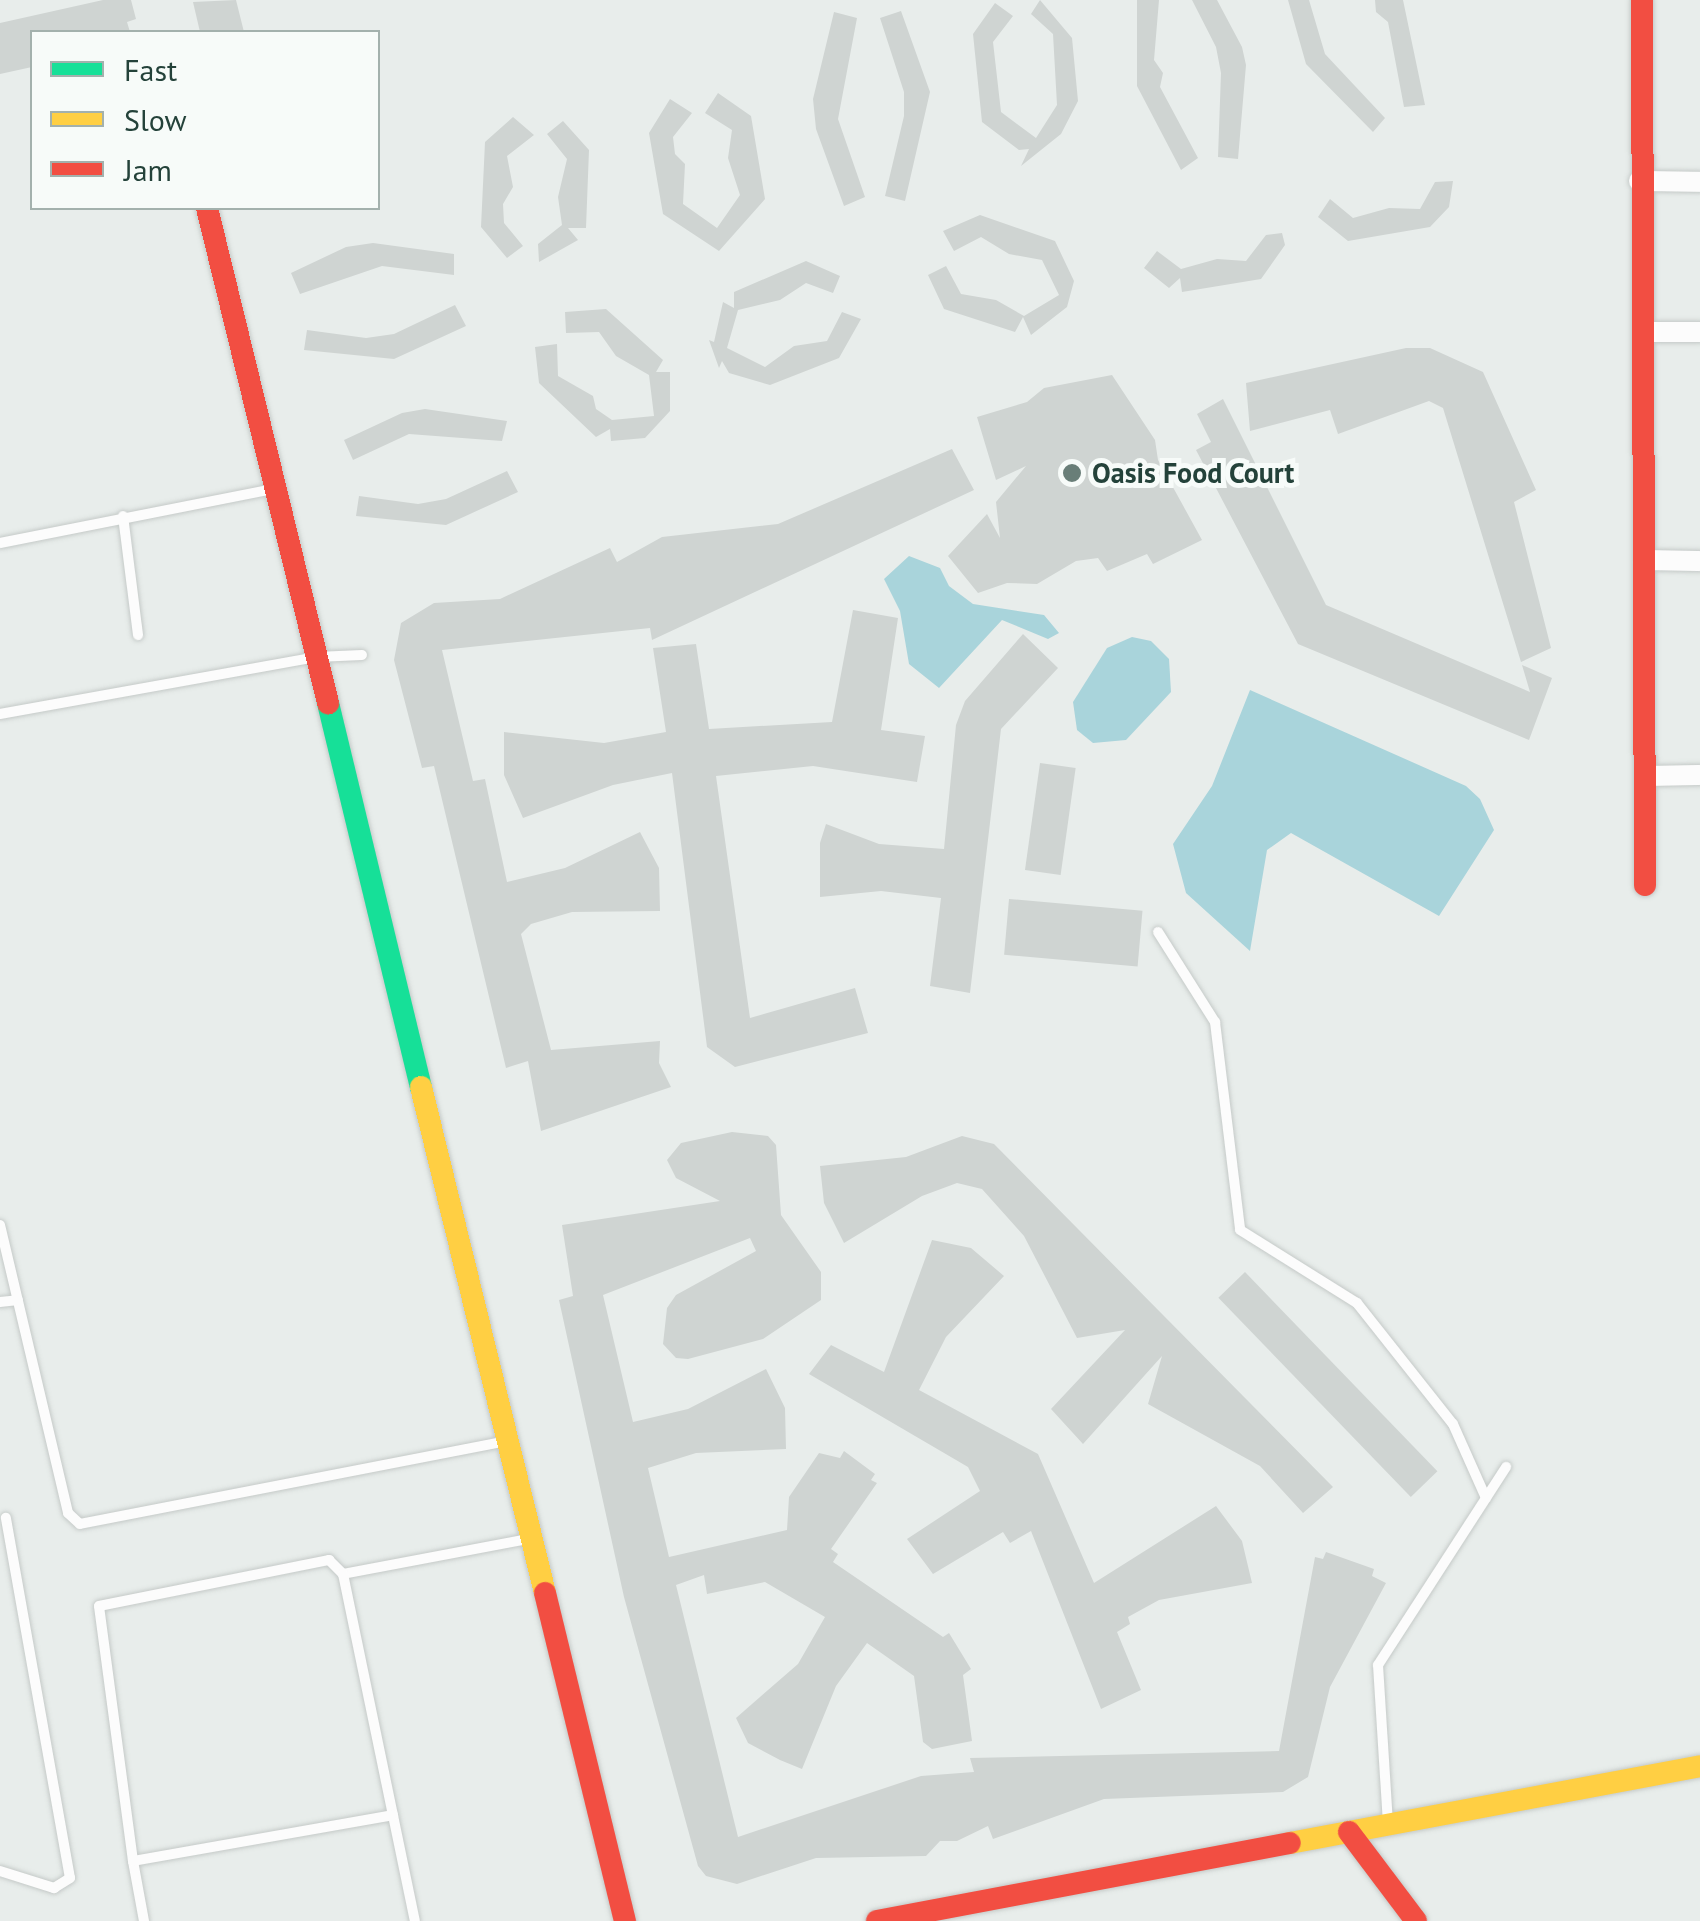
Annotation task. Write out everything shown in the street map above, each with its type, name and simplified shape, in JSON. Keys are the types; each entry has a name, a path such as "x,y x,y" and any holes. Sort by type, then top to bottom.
{"street":[{"path":"1642,0 1639,181 1646,885"},
{"path":"1639,181 1700,182"},
{"path":"207,210 272,489 626,1921"},
{"path":"1642,332 1700,332"},
{"path":"1643,560 1700,561"},
{"path":"1645,776 1700,775"},
{"path":"877,1921 1700,1766"},
{"path":"1349,1832 1416,1921"}],"lane":[{"path":"0,544 123,516 272,489"},
{"path":"123,516 138,635"},
{"path":"0,714 316,657 362,655"},
{"path":"1158,932 1215,1022 1240,1230 1357,1303 1454,1424 1486,1498"},
{"path":"0,1225 68,1513 80,1524 508,1441"},
{"path":"0,1302 18,1300"},
{"path":"1388,1825 1378,1665 1506,1466"},
{"path":"0,1871 54,1888 70,1878 6,1518"},
{"path":"342,1574 532,1538"},
{"path":"144,1921 98,1606 328,1560 342,1574 415,1921"},
{"path":"133,1861 393,1815"}],"water":[{"path":"909,556 940,568 949,586 973,604 1044,615 1059,633 1048,639 1002,620 939,688 909,664 900,611 884,579"},
{"path":"1132,637 1151,641 1169,659 1171,692 1126,740 1093,743 1077,730 1073,702 1107,648"},
{"path":"1250,690 1466,786 1480,799 1494,830 1439,916 1291,833 1267,850 1250,951 1186,893 1173,844 1212,786"}],"building":[{"path":"103,0 131,0 136,19 127,22 129,30 30,30 30,67 0,74 0,23"},
{"path":"236,0 244,30 200,30 193,2"},
{"path":"1040,0 1072,38 1078,101 1061,134 1021,166 1029,149 1019,150 982,122 973,34 995,3 1013,16 993,42 1001,112 1036,138 1057,105 1053,34 1031,14"},
{"path":"1137,0 1159,0 1154,60 1163,73 1160,87 1198,158 1181,170 1137,86"},
{"path":"1192,0 1217,0 1242,47 1246,65 1238,159 1218,157 1221,73 1216,47"},
{"path":"1288,0 1309,0 1325,54 1385,118 1373,132 1306,64"},
{"path":"1375,0 1403,0 1425,105 1404,107 1388,22 1376,12"},
{"path":"901,11 930,92 905,201 885,196 904,116 904,92 880,18"},
{"path":"834,12 857,18 838,119 865,197 844,206 816,129 813,99"},
{"path":"718,93 751,116 765,199 719,251 663,214 649,133 670,99 692,113 673,137 675,154 685,164 683,204 717,228 740,195 728,158 732,130 705,113"},
{"path":"513,117 534,135 507,156 513,187 503,204 504,223 523,246 507,258 481,227 485,142"},
{"path":"563,121 589,150 586,228 568,228 578,240 539,262 538,244 562,225 558,197 567,159 547,134"},
{"path":"1453,181 1449,207 1430,227 1348,241 1318,217 1330,199 1353,218 1389,208 1420,209 1435,182"},
{"path":"980,215 1055,241 1074,281 1067,307 1031,335 1023,317 1015,332 944,309 928,275 946,266 961,294 996,300 1024,316 1059,295 1042,260 1009,254 981,237 954,251 943,231"},
{"path":"1282,233 1285,245 1261,279 1182,292 1180,278 1169,288 1144,268 1157,251 1181,269 1217,259 1246,261 1266,235"},
{"path":"373,243 454,254 454,275 382,266 300,294 291,273 346,247"},
{"path":"806,261 840,276 833,293 806,283 780,300 738,310 727,348 765,367 794,346 827,341 842,312 861,319 839,358 770,385 729,373 722,361 719,368 709,340 714,342 723,302 734,308 734,292"},
{"path":"455,305 466,326 394,359 304,350 307,330 366,338 394,334"},
{"path":"606,309 663,360 656,372 670,372 670,411 645,438 611,441 610,429 596,437 539,383 535,347 557,344 558,376 593,396 596,409 612,420 654,416 649,375 616,356 599,332 566,333 565,312"},
{"path":"1406,348 1430,348 1483,372 1536,490 1514,502 1551,648 1521,662 1443,408 1429,401 1338,434 1330,410 1250,431 1246,383"},
{"path":"1112,375 1155,440 1158,460 1202,540 1153,564 1147,554 1107,571 1098,558 1076,561 1037,584 1007,583 978,593 948,556 987,514 1000,538 996,502 1026,466 996,480 977,417 1027,402 1044,388"},
{"path":"1223,399 1326,605 1530,692 1522,665 1552,678 1529,740 1298,644 1196,450 1211,442 1197,414"},
{"path":"425,409 507,421 502,441 409,434 353,460 344,440 402,413"},
{"path":"952,449 974,490 652,640 650,628 442,650 473,781 485,779 507,882 565,868 640,832 659,868 660,911 572,912 531,924 521,934 551,1050 660,1041 659,1063 671,1087 541,1131 528,1061 506,1068 434,766 422,768 394,660 401,623 434,603 500,599 610,548 617,562 662,537 778,524"},
{"path":"507,471 518,492 446,525 356,516 359,496 418,504 446,499"},
{"path":"853,610 898,618 881,730 925,736 917,782 813,766 716,776 750,1018 855,988 868,1033 735,1067 707,1047 672,773 613,785 523,818 504,775 504,732 604,743 666,732 653,648 696,644 709,729 832,722"},
{"path":"1023,634 1058,668 1001,729 970,993 930,986 941,898 881,891 820,897 820,843 826,824 879,844 944,849 956,725 965,701"},
{"path":"1040,763 1076,768 1061,875 1025,870"},
{"path":"1009,899 1142,911 1138,966 1004,955"},
{"path":"732,1132 768,1136 776,1145 781,1215 821,1272 821,1300 763,1339 688,1359 676,1358 663,1344 667,1308 676,1295 756,1251 750,1238 603,1295 633,1422 688,1409 766,1369 785,1408 786,1449 696,1453 648,1468 669,1557 787,1530 789,1497 819,1453 840,1458 844,1451 875,1474 871,1480 877,1483 831,1549 838,1554 833,1562 943,1637 949,1633 971,1669 963,1675 972,1741 932,1749 923,1742 914,1676 867,1643 836,1686 802,1769 780,1760 748,1743 736,1718 798,1664 825,1617 765,1582 707,1594 704,1575 676,1585 738,1837 921,1776 974,1772 970,1758 1279,1751 1315,1557 1323,1559 1326,1552 1374,1569 1372,1576 1386,1583 1330,1687 1308,1777 1283,1792 1104,1799 993,1839 988,1826 957,1841 940,1841 926,1856 816,1858 737,1884 706,1876 698,1866 624,1597 559,1300 573,1296 562,1225 720,1201 676,1178 667,1160 681,1143"},
{"path":"962,1136 994,1144 1333,1487 1303,1513 1260,1466 1148,1404 1162,1356 1083,1444 1051,1409 1125,1330 1077,1338 1024,1236 982,1189 957,1183 922,1196 844,1243 824,1203 820,1166 906,1157"},
{"path":"932,1240 971,1248 1004,1276 946,1337 919,1390 1038,1454 1094,1583 1216,1506 1242,1541 1252,1583 1159,1600 1128,1617 1130,1624 1117,1632 1141,1690 1101,1709 1031,1531 1010,1543 1003,1532 933,1574 907,1539 980,1491 968,1467 809,1374 831,1345 884,1372"},
{"path":"1245,1272 1437,1471 1411,1497 1218,1298"}],"traffic: fast":[{"path":"328,703 421,1087"}],"traffic: slow":[{"path":"421,1087 545,1593"},
{"path":"1290,1843 1700,1766"}],"traffic: jam":[{"path":"1642,0 1645,885"},
{"path":"207,210 328,703"},
{"path":"545,1593 625,1921"},
{"path":"1349,1832 1416,1921"},
{"path":"877,1921 1290,1843"}],"place":[{"name":"Oasis Food Court","path":"1072,473"}]}
